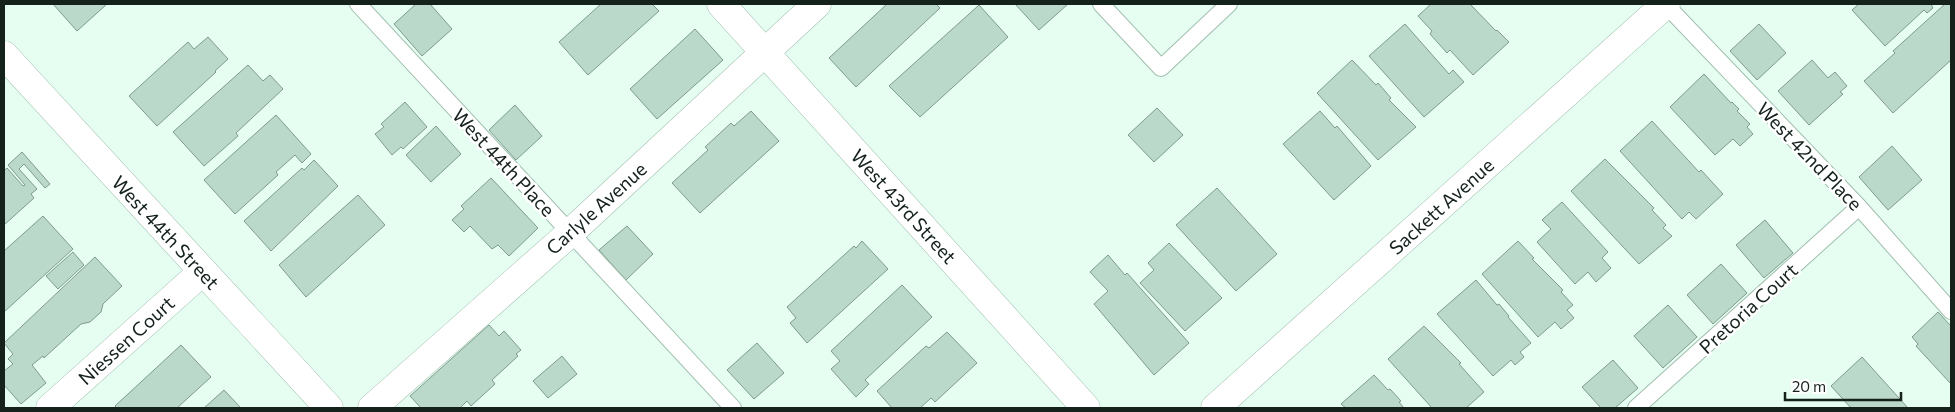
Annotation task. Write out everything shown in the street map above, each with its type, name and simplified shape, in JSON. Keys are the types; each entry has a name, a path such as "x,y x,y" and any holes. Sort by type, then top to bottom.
{"street":[{"name":"West 43rd Street","path":"721,4 1086,408"},
{"name":"Carlyle Avenue","path":"372,408 570,233 817,4"},
{"name":"Sackett Avenue","path":"1215,408 1666,4"},
{"name":"West 44th Street","path":"4,54 202,272 329,408"},
{"name":"Niessen Court","path":"50,408 202,272"}],"lane":[{"name":"West 44th Place","path":"358,4 732,408"},
{"path":"1101,4 1161,68 1229,4"},
{"name":"West 42nd Place","path":"1666,4 1859,207 1951,311"},
{"name":"Pretoria Court","path":"1636,408 1859,207"}],"building":[{"path":"53,4 107,4 77,31"},
{"path":"416,4 430,4 452,29 422,56 394,24"},
{"path":"601,4 652,4 659,11 588,75 559,42"},
{"path":"887,4 936,4 940,8 856,87 829,58"},
{"path":"1015,4 1068,4 1039,30"},
{"path":"1431,4 1470,4 1509,42 1473,75 1450,50 1447,53 1430,34 1432,31 1418,16"},
{"path":"1859,4 1931,4 1933,8 1927,13 1924,10 1885,46 1852,10"},
{"path":"1945,4 1951,4 1951,60 1893,113 1864,81 1895,53 1893,51"},
{"path":"979,5 1008,37 920,117 889,86"},
{"path":"1405,24 1449,74 1453,70 1464,82 1424,117 1369,56"},
{"path":"1759,24 1786,53 1757,80 1730,51"},
{"path":"695,29 723,60 657,119 630,89"},
{"path":"208,37 228,59 157,126 129,96 188,42 194,49"},
{"path":"1352,60 1376,85 1378,83 1391,98 1389,100 1416,127 1378,160 1317,93"},
{"path":"1812,60 1828,78 1835,72 1847,86 1840,92 1843,94 1809,125 1778,91"},
{"path":"248,65 263,81 270,75 283,89 236,133 238,136 204,166 173,132"},
{"path":"1704,74 1739,109 1737,111 1750,124 1747,127 1753,134 1740,146 1733,139 1715,155 1670,107"},
{"path":"405,102 427,127 403,149 401,147 392,155 375,134 384,127 381,124"},
{"path":"515,105 542,136 516,160 489,130"},
{"path":"1157,108 1183,135 1154,162 1128,135"},
{"path":"751,111 779,141 700,213 672,183 708,150 705,147 731,123 734,126"},
{"path":"1320,111 1335,128 1337,126 1371,166 1334,200 1283,144"},
{"path":"276,115 311,154 302,163 295,155 276,172 278,175 235,214 204,180"},
{"path":"1652,121 1699,172 1701,170 1723,194 1696,219 1689,212 1682,219 1620,151"},
{"path":"436,126 461,154 431,182 406,155"},
{"path":"1892,146 1922,180 1888,210 1859,177"},
{"path":"22,152 50,184 45,188 24,164 19,169 37,189 31,194 34,198 4,225 4,171 7,168 23,186 25,185 8,165"},
{"path":"1605,159 1654,208 1652,210 1666,225 1663,228 1672,236 1639,264 1571,191"},
{"path":"314,160 338,186 271,251 244,221 302,168 304,170"},
{"path":"491,178 538,228 509,256 498,245 492,249 470,226 464,232 452,220 464,209 461,206"},
{"path":"1217,188 1277,254 1236,291 1176,225"},
{"path":"358,195 385,225 306,297 279,265"},
{"path":"1562,202 1608,252 1602,258 1611,268 1596,282 1588,272 1575,284 1537,242 1551,229 1542,220"},
{"path":"43,216 73,249 4,312 4,251"},
{"path":"1765,220 1793,253 1764,278 1736,245"},
{"path":"627,226 653,254 626,280 599,250"},
{"path":"862,241 888,269 807,343 790,323 796,318 787,307 854,246 856,248"},
{"path":"1518,241 1534,258 1532,259 1563,290 1561,292 1573,305 1567,310 1574,318 1561,329 1555,322 1538,337 1482,274"},
{"path":"1169,243 1222,298 1185,331 1140,283 1154,270 1148,263"},
{"path":"73,252 84,265 58,289 46,276"},
{"path":"1108,255 1125,275 1127,273 1189,343 1154,375 1094,304 1108,291 1090,272"},
{"path":"95,257 122,286 103,304 101,312 90,322 81,324 44,358 43,356 32,365 46,383 21,404 4,385 4,371 13,364 8,359 13,354 4,343"},
{"path":"1721,264 1747,293 1713,324 1687,295"},
{"path":"1476,280 1497,305 1499,304 1531,343 1520,352 1524,357 1515,365 1511,360 1493,376 1437,314"},
{"path":"902,285 932,317 865,380 869,384 856,397 831,369 840,361 831,351"},
{"path":"1668,305 1697,337 1663,368 1634,336"},
{"path":"1938,312 1951,326 1951,384 1916,346 1918,344 1912,337"},
{"path":"489,325 499,336 504,331 521,350 516,354 518,356 492,380 495,384 471,406 467,401 460,408 421,408 410,396"},
{"path":"1424,326 1461,363 1459,364 1484,392 1466,408 1432,408 1388,359"},
{"path":"947,332 977,363 935,402 931,398 920,408 892,408 877,391 926,346 929,348"},
{"path":"757,343 784,373 754,399 727,370"},
{"path":"181,345 211,377 177,408 117,408 115,406"},
{"path":"562,356 577,374 548,398 533,381"},
{"path":"1862,357 1908,408 1851,408 1831,386"},
{"path":"1613,360 1638,388 1615,408 1601,408 1582,387"},
{"path":"1374,375 1401,401 1399,402 1404,408 1346,408 1341,404"},
{"path":"224,390 241,408 204,408"}]}
